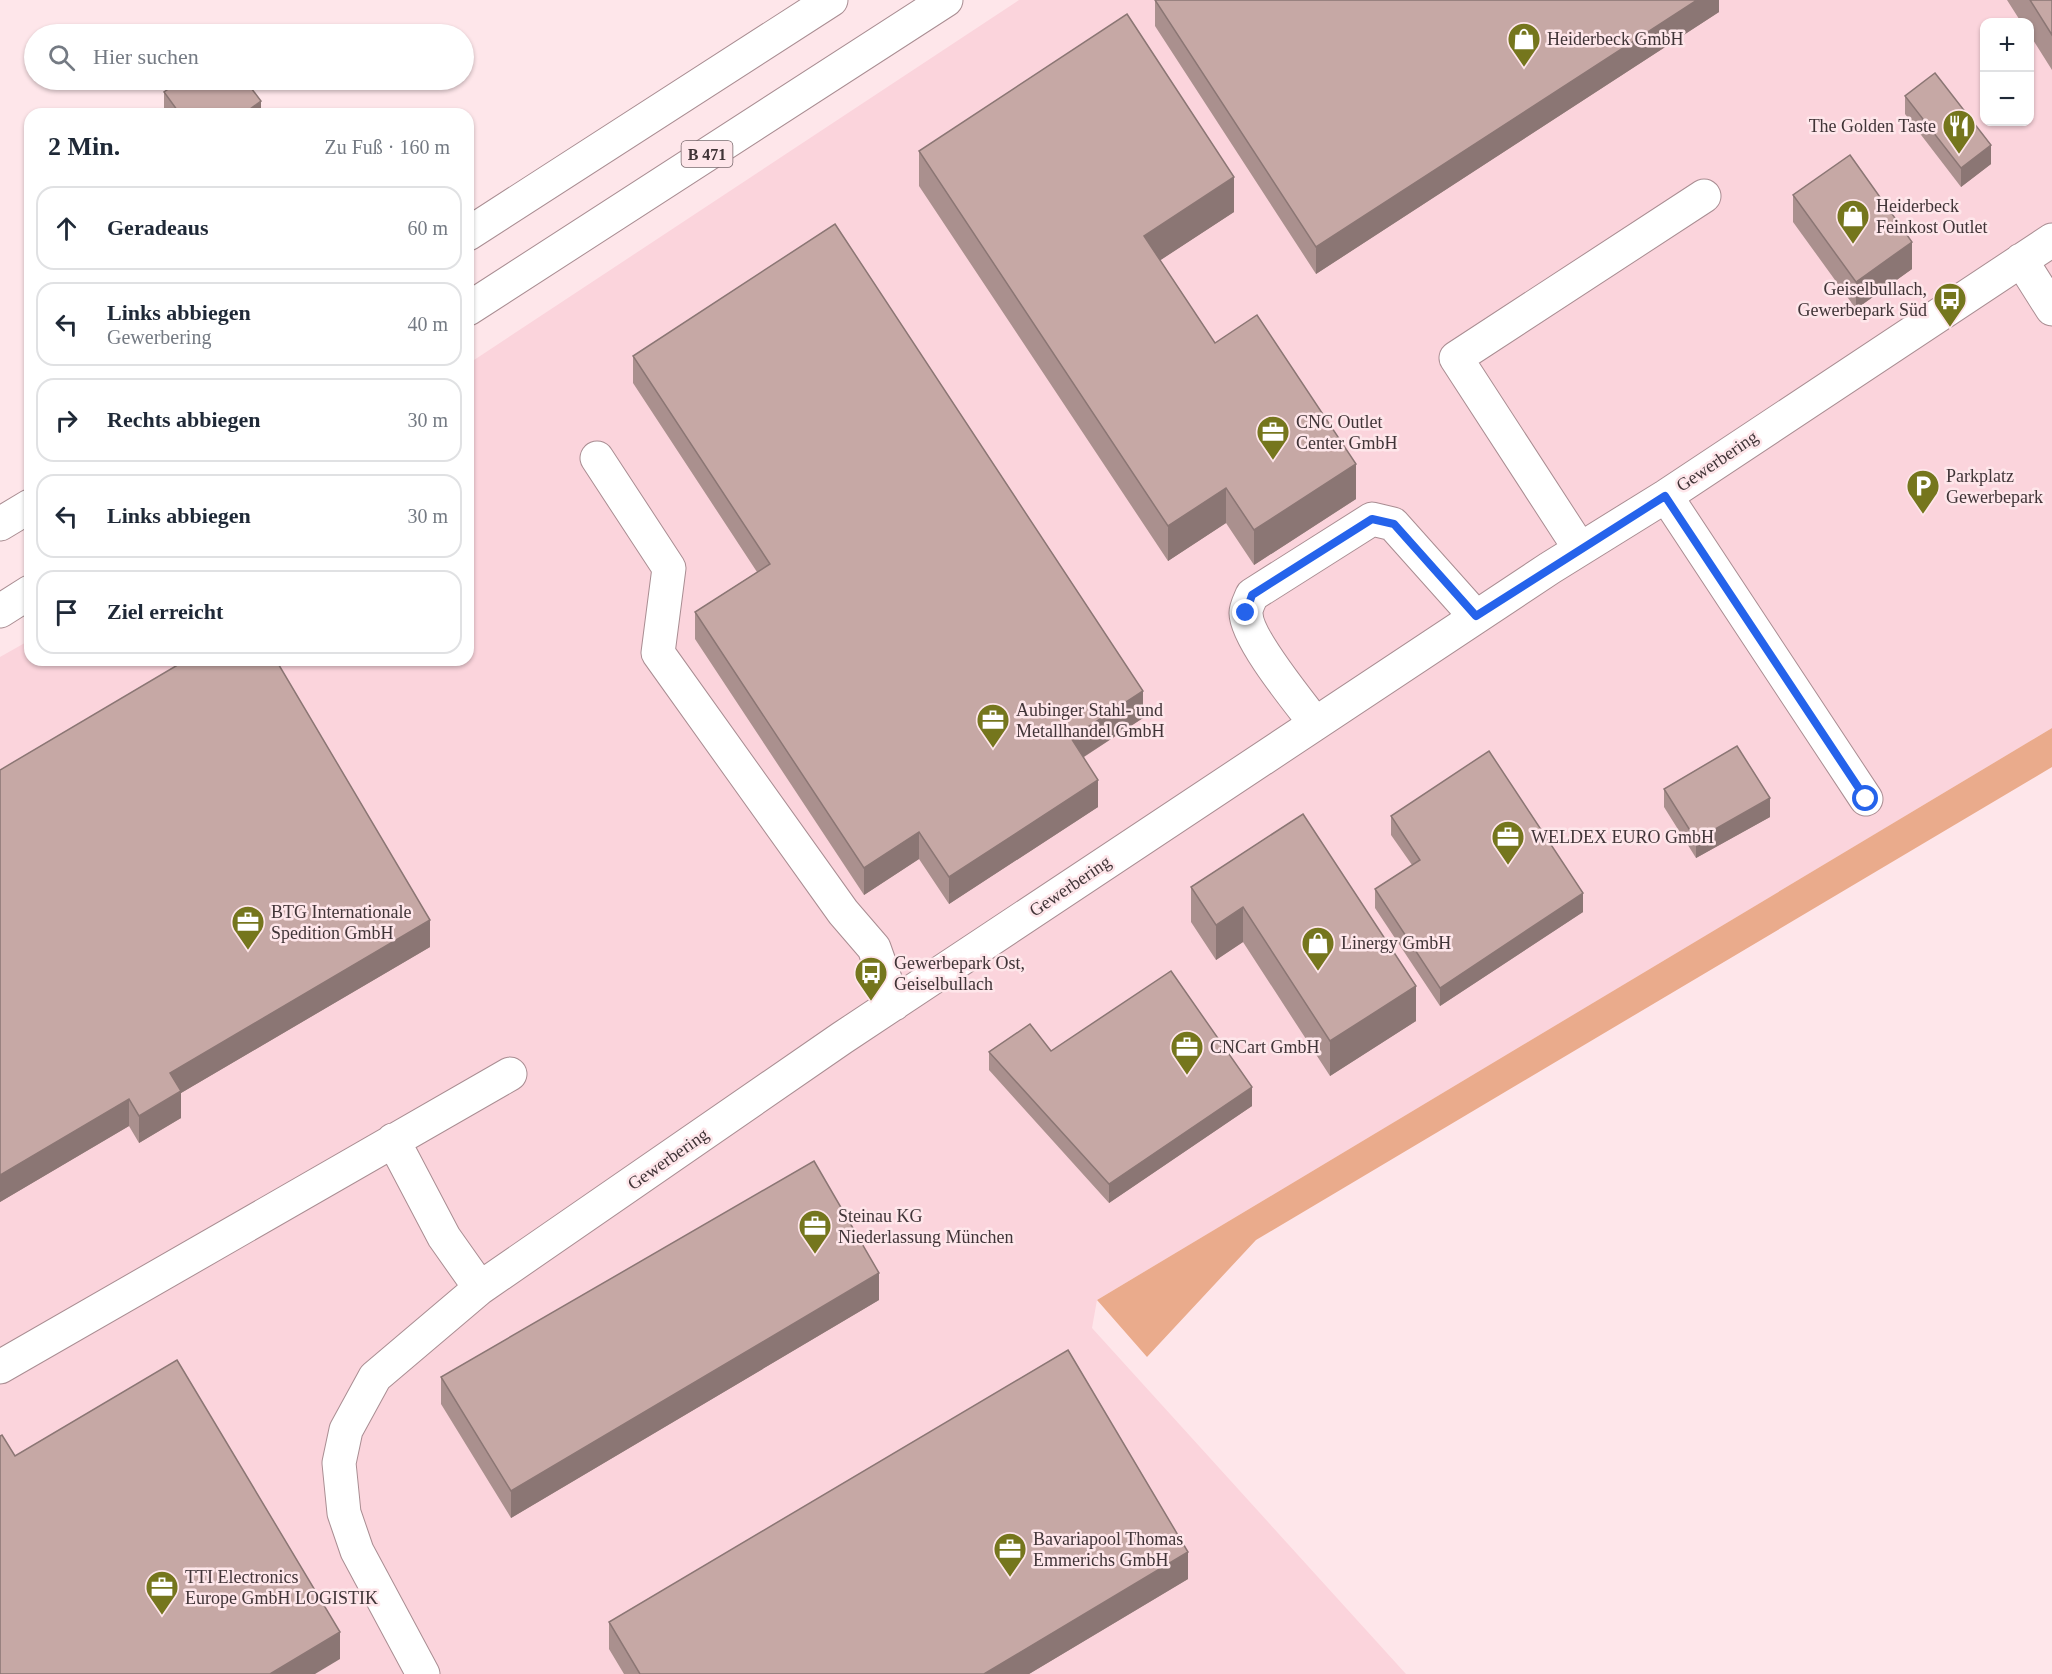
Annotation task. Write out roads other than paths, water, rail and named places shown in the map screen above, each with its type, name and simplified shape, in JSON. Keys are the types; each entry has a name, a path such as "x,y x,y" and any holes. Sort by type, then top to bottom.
{"main road":[{"path":"474,230 831,0"},
{"name":"B 471","path":"474,305 946,0"},
{"path":"1580,549 1456,358 1704,196"},
{"name":"Gewerbering","path":"423,1674 357,1551 344,1513 339,1463 346,1430 375,1377 480,1288 894,1004 1476,616 1665,496 2052,240"},
{"path":"2020,260 2052,309"},
{"path":"597,458 669,568 658,653 843,912 874,948 894,1004"},
{"path":"1665,496 1866,799"},
{"path":"0,524 24,510"},
{"path":"1316,723 1286,684 1255,637 1246,613 1252,595 1372,519 1394,524 1476,616"},
{"path":"0,611 24,596"},
{"path":"0,1367 510,1074"},
{"path":"393,1140 444,1237 480,1288"}],"place":[{"name":"Heiderbeck GmbH","path":"1524,68"},
{"name":"The Golden Taste","path":"1959,155"},
{"name":"Heiderbeck Feinkost Outlet","path":"1853,245"},
{"name":"Geiselbullach, Gewerbepark Süd","path":"1950,328"},
{"name":"CNC Outlet Center GmbH","path":"1273,461"},
{"name":"Parkplatz Gewerbepark","path":"1923,515"},
{"name":"Aubinger Stahl- und Metallhandel GmbH","path":"993,749"},
{"name":"WELDEX EURO GmbH","path":"1508,866"},
{"name":"BTG Internationale Spedition GmbH","path":"248,951"},
{"name":"Linergy GmbH","path":"1318,972"},
{"name":"Gewerbepark Ost, Geiselbullach","path":"871,1002"},
{"name":"CNCart GmbH","path":"1187,1076"},
{"name":"Steinau KG Niederlassung München","path":"815,1255"},
{"name":"Bavariapool Thomas Emmerichs GmbH","path":"1010,1578"},
{"name":"TTI Electronics Europe GmbH LOGISTIK","path":"162,1616"}]}
